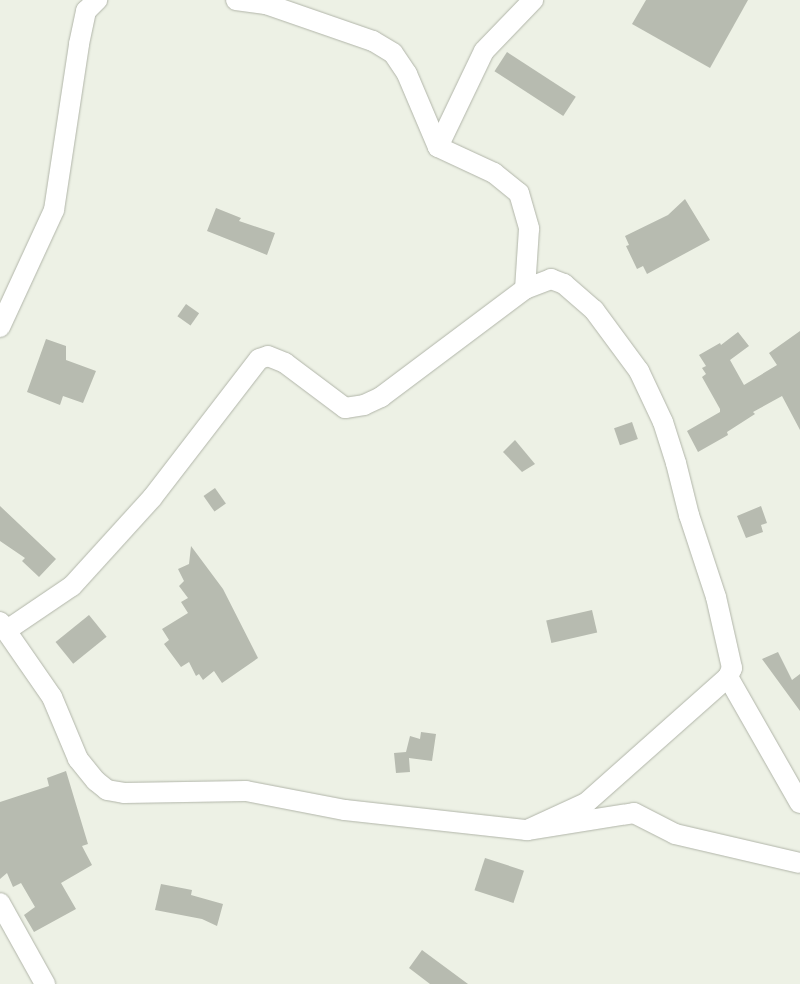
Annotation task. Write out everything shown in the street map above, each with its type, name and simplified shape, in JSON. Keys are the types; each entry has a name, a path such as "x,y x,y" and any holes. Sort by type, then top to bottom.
{"street":[{"path":"0,327 54,210 79,44 86,12 97,0"},
{"path":"236,0 266,4 373,41 392,53 407,74 438,147 494,173 519,193 529,229 525,290"},
{"path":"438,147 484,51 533,0"},
{"path":"527,830 586,803 728,677 732,663 716,597 663,422 639,371 594,310 564,284 551,279 542,280 525,290 381,397 354,408 345,408 335,402 285,363 268,356 259,359 156,493 72,586 3,626 52,697 78,758 96,781 107,790 124,793 246,791 345,810 527,830 634,813 675,834 800,863"},
{"path":"728,677 800,803"},
{"path":"0,903 45,984"}],"building":[{"path":"646,0 748,0 710,68 632,24"},
{"path":"507,52 576,97 563,116 494,71"},
{"path":"685,199 710,240 647,274 643,266 637,269 626,246 629,245 625,236 668,215"},
{"path":"216,208 241,218 239,221 275,233 267,255 207,231"},
{"path":"186,304 199,313 191,325 177,316"},
{"path":"800,331 800,430 782,396 753,412 755,414 727,432 728,435 698,452 687,431 720,412 720,409 702,377 706,374 702,368 706,366 699,355 720,343 721,345 738,332 749,346 730,360 744,385 777,365 769,353"},
{"path":"46,339 66,346 66,360 96,371 83,403 63,396 60,405 27,392"},
{"path":"632,422 638,439 620,445 614,428"},
{"path":"515,440 535,464 522,472 503,452"},
{"path":"215,488 226,504 214,512 204,496"},
{"path":"0,506 56,559 39,577 22,561 25,558 0,541"},
{"path":"761,506 767,523 761,525 763,532 746,538 737,516"},
{"path":"191,546 223,589 258,658 222,683 214,671 203,680 199,674 196,676 189,662 181,667 164,644 169,640 162,629 188,613 181,602 188,598 179,586 184,581 178,569 189,564"},
{"path":"592,610 597,632 551,643 546,621"},
{"path":"89,615 107,637 73,664 56,642"},
{"path":"778,652 792,680 800,674 800,711 762,659"},
{"path":"421,732 436,734 432,761 409,758 410,772 396,773 394,753 406,752 410,736 420,739"},
{"path":"66,771 88,844 82,846 92,865 61,883 76,909 34,932 24,915 35,907 21,883 13,887 7,873 0,879 0,802 49,786 47,778"},
{"path":"485,858 524,871 513,903 474,890"},
{"path":"161,884 192,890 191,895 223,904 217,926 202,919 155,910"},
{"path":"422,950 468,984 430,984 409,968"}]}
